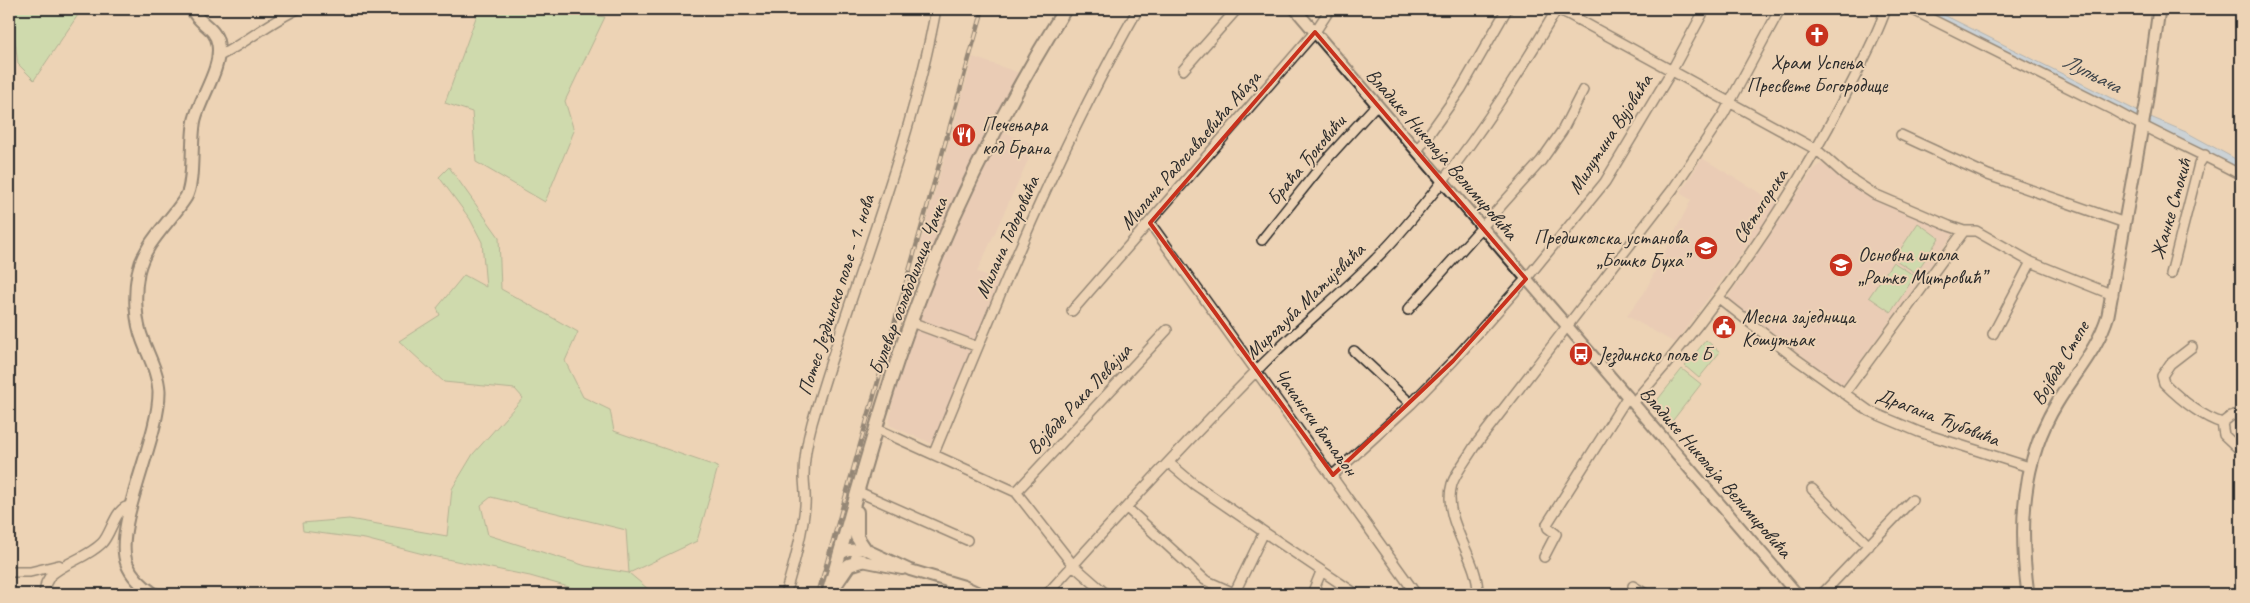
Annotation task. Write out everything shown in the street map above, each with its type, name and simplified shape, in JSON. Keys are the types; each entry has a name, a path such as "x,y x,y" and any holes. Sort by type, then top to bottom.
{"main road":[{"path":"154,594 132,575 126,562 124,537 131,506 154,430 159,401 156,376 142,338 137,312 138,274 143,256 154,237 187,195 191,139 195,119 218,58 219,45 216,34 195,16 192,9"},
{"name":"Булевар ослободилаца Чачка","path":"829,592 844,548 877,428 911,322 932,268 971,178 1029,68 1065,9"},
{"name":"Војводе Степе","path":"2028,594 2024,558 2023,510 2029,468 2050,414 2102,333 2113,295 2143,125 2159,9"},
{"path":"829,592 849,565 863,555 857,537 857,498"}],"street":[{"path":"218,58 242,45 275,19 298,9"},
{"name":"Потес Јездинско поље - 1. нова","path":"785,594 796,561 804,517 804,473 812,425 856,282 877,229 904,138 936,9"},
{"name":"Милана Тодоровића","path":"934,453 1006,278 1102,75 1138,9"},
{"path":"1184,70 1238,9"},
{"name":"Владике Николаја Велимировића","path":"1295,9 1797,594"},
{"name":"Милана Радосављевића Абаза","path":"1072,311 1315,32 1330,9"},
{"path":"1417,151 1461,89 1507,9"},
{"path":"1556,9 1817,150 1845,175 1874,194 1913,212 1964,231 1972,230 1981,233 2031,262 2113,295"},
{"name":"Мирољуба Матијевића","path":"1047,594 1073,564 1257,370 1396,238 1443,182 1508,90 1556,9"},
{"name":"Милутина Вујовића","path":"1334,476 1411,404 1453,361 1526,279 1605,182 1671,72 1705,9"},
{"path":"1478,594 1476,572 1457,532 1451,494 1452,483 1474,448 1645,228 1704,145 1730,102 1780,9"},
{"name":"Светогорска","path":"1544,557 1556,534 1548,528 1547,524 1630,400 1719,298 1770,226 1817,150 1858,70 1886,9"},
{"path":"1911,9 2205,155 2241,175"},
{"path":"1408,310 1548,153 1565,126 1583,90"},
{"name":"Браћа Ђоковићи","path":"1262,240 1326,160 1377,104"},
{"path":"1901,134 1988,176 2125,223"},
{"name":"Жанке Стокић","path":"2170,274 2199,164 2205,155"},
{"name":"Чачански батаљон","path":"1150,223 1334,476 1416,594"},
{"path":"1844,394 1964,231"},
{"path":"1993,334 2031,262"},
{"name":"Драгана Ћубовића","path":"1719,298 1869,411 1907,428 2029,468"},
{"path":"911,322 978,347"},
{"name":"Војводе Рака Левајца","path":"1016,492 1167,330"},
{"path":"2192,348 2170,364 2163,373 2163,380 2204,416 2222,423"},
{"path":"1354,351 1411,404"},
{"path":"2222,423 2227,418 2241,413"},
{"path":"2222,423 2224,436 2241,451"},
{"path":"877,428 1016,492 1073,564 1106,594"},
{"path":"1169,463 1194,484 1356,594"},
{"path":"1812,489 1869,546"},
{"path":"857,498 967,540"},
{"path":"1822,594 1912,500"},
{"path":"9,572 30,572 48,569 93,551 103,542 121,510 126,506 131,506"},
{"path":"1128,508 1204,580 1234,594 1264,532"},
{"path":"844,548 964,586 981,594"},
{"path":"44,594 46,582 50,576 74,560"},
{"path":"1312,594 1321,572"},
{"path":"1633,586 1646,594"}],"highlighted area":[{"path":"1315,32 1526,279 1453,361 1333,475 1150,223"}],"shaded area":[{"path":"973,57 1020,73 933,252 919,247"},
{"path":"1002,131 1035,145 977,272 999,279 959,384 933,444 889,425 893,397 924,303 961,216"},
{"name":"Предшколска установа „Бошко Буха”","path":"1702,158 1778,204 1675,343 1627,316 1644,293 1691,200 1680,193"},
{"name":"Основна школа „Ратко Митровић”","path":"1822,163 1841,179 1954,233 1842,386 1731,301 1729,296 1813,170"}],"green space":[{"path":"9,9 12,9 12,16 18,9 82,9 34,80 18,64 12,18 9,21"},
{"path":"479,9 587,9 591,15 605,17 565,101 574,131 545,202 476,162 472,112 445,103"},
{"path":"449,167 499,237 501,289 578,332 565,361 583,397 610,410 614,431 718,467 697,541 629,573 654,594 593,594 530,576 427,555 365,539 303,531 302,523 349,519 447,536 452,489 473,454 523,398 515,389 444,382 399,341 440,315 437,308 464,275 486,287 482,242 470,219 439,177","holes":["491,497 626,530 629,573 586,566 488,535 481,505"]},
{"path":"1918,223 1939,238 1916,273 1894,259"},
{"path":"1893,262 1915,276 1891,312 1869,297"},
{"path":"1706,340 1720,352 1699,378 1685,366"},
{"path":"1682,369 1701,384 1670,424 1651,408"}],"water":[{"path":"1916,9 1932,9 2141,113 2186,132 2241,162 2241,171 2140,124"}],"railway":[{"path":"818,594 983,9"}],"place":[{"name":"Храм Успења Пресвете Богородице","path":"1817,35"},
{"name":"Печењара код Брана","path":"964,135"},
{"name":"Предшколска установа „Бошко Буха”","path":"1706,248"},
{"name":"Основна школа „Ратко Митровић”","path":"1841,265"},
{"name":"Месна заједница Кошутњак","path":"1724,327"},
{"name":"Јездинско поље Б","path":"1581,354"}],"water label":[{"name":"Лупњача","path":"2092,73"}]}
